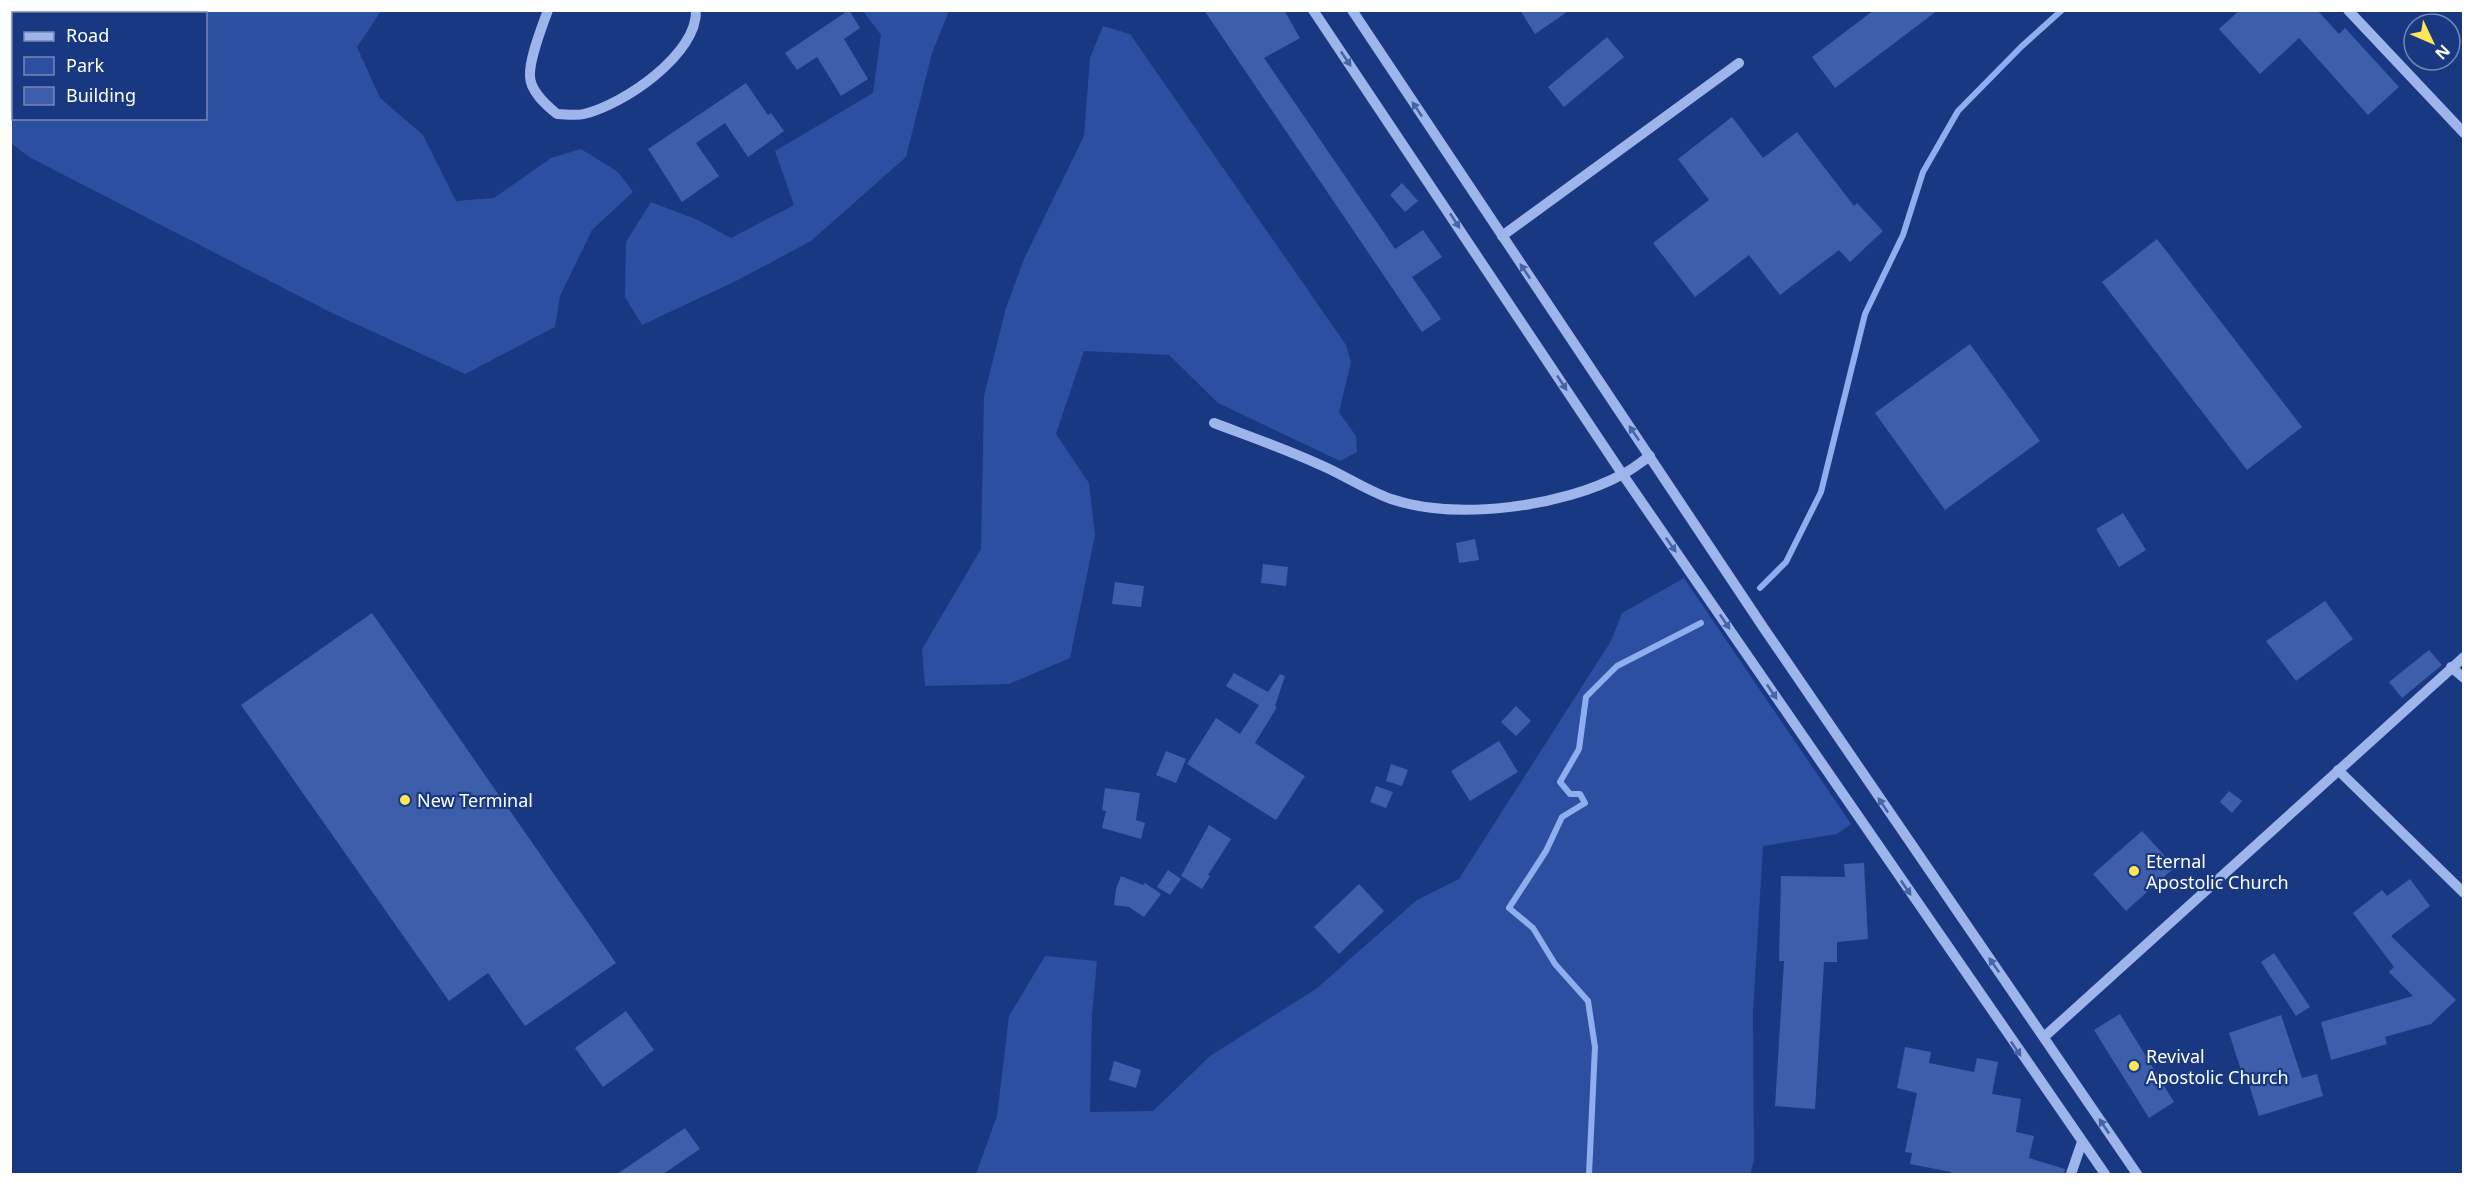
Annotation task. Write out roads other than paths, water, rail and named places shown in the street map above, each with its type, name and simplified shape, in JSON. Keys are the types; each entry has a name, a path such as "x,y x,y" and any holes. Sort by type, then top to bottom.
{"street":[{"path":"548,10 538,38 530,77 540,99 557,114 584,114 622,99 657,76 679,51 697,21 696,10"},
{"path":"1313,10 1623,475 2105,1174"},
{"path":"2348,10 2463,133"},
{"path":"1353,11 1736,587 2137,1174"},
{"path":"1502,236 1739,63"},
{"path":"1214,423 1324,466 1391,499 1425,507 1477,510 1519,506 1588,490 1623,475 1650,456"},
{"path":"2044,1037 2463,657"},
{"path":"2451,667 2463,678"},
{"path":"2338,770 2463,893"},
{"path":"2071,1174 2082,1142"}],"waterway":[{"path":"1760,588 1786,562 1821,492 1865,314 1903,235 1923,172 1958,111 2022,46 2062,10"},
{"path":"1589,1174 1595,1047 1588,1001 1555,964 1533,928 1509,908 1546,851 1562,817 1585,803 1580,794 1570,794 1560,782 1579,749 1586,697 1617,666 1701,623"}],"place":[{"name":"New Terminal","path":"405,800"},
{"name":"Eternal Apostolic Church","path":"2134,871"},
{"name":"Revival Apostolic Church","path":"2134,1066"}]}
